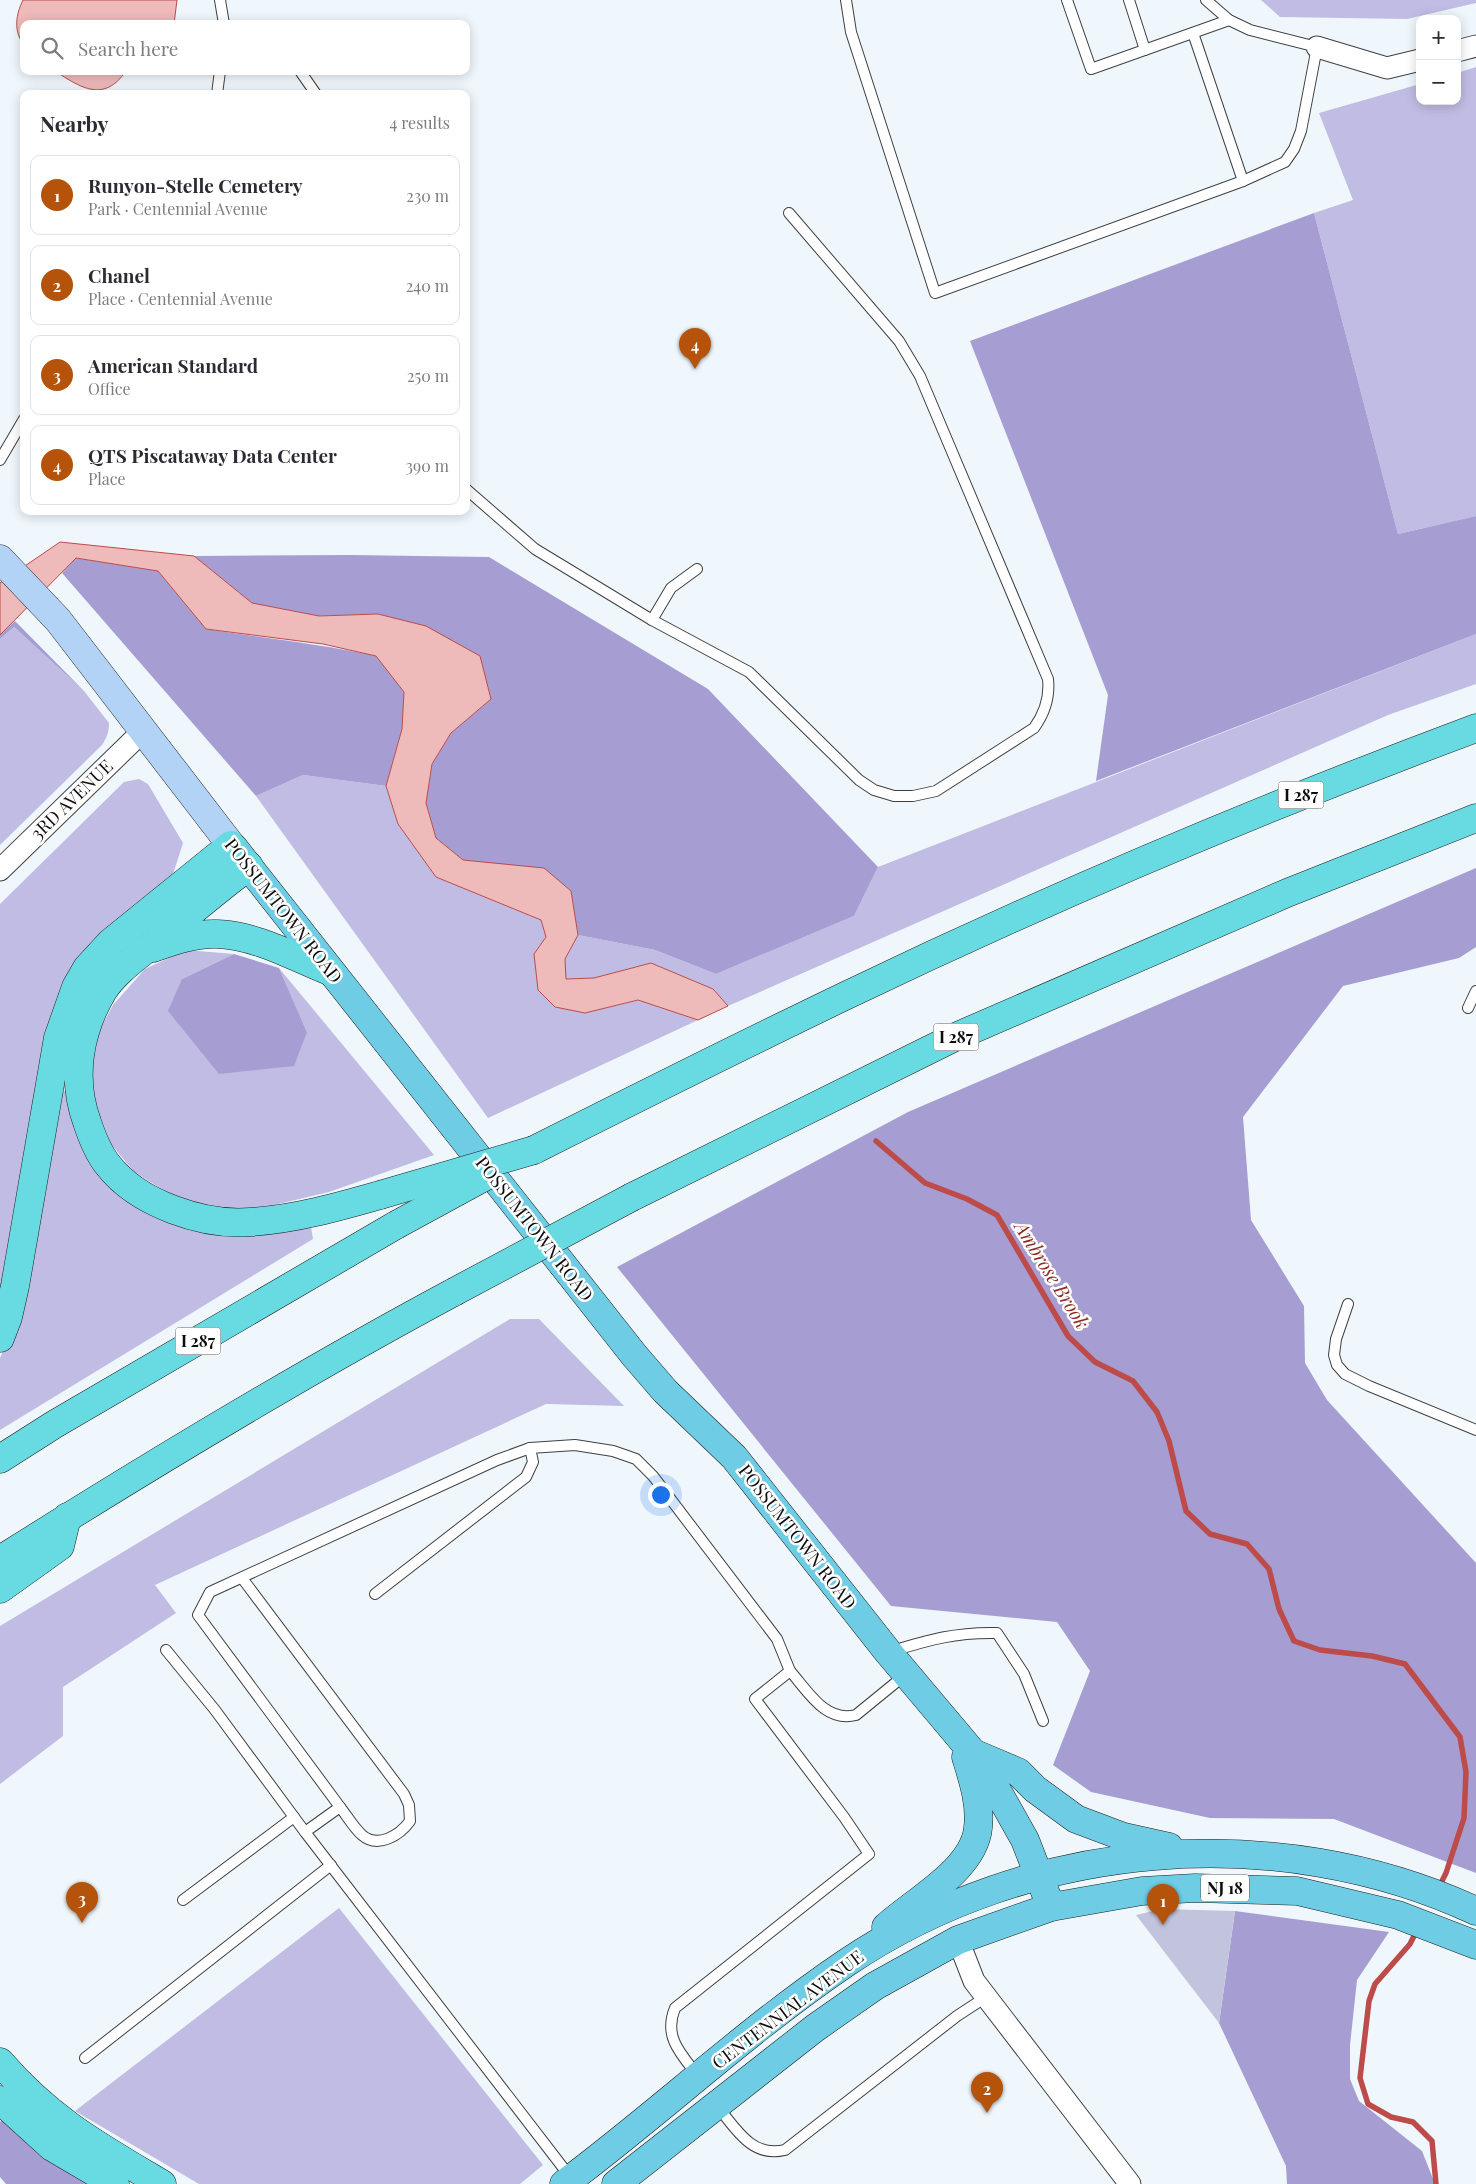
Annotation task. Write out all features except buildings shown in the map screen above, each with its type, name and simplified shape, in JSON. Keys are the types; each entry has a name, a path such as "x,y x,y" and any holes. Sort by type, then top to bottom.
{"highway":[{"name":"I 287","path":"0,1459 55,1424 396,1225 534,1150 846,995 1127,868 1275,805 1476,728"},
{"name":"I 287","path":"0,1560 67,1517 335,1356 632,1197 953,1038 1287,893 1476,818"},
{"name":"POSSUMTOWN ROAD","path":"231,845 634,1355 665,1391 734,1457 888,1652 966,1746 1007,1807 1040,1876 1051,1907"},
{"path":"0,1338 8,1317 15,1286 58,1038 76,986 87,968 110,943 231,845"},
{"path":"249,866 120,972 104,990 92,1014 82,1042 78,1068 78,1092 92,1135 108,1166 128,1185 165,1206 218,1220 249,1223 284,1219 380,1195 534,1150"},
{"path":"142,952 170,942 216,934 260,943 329,971"},
{"path":"0,1589 60,1546 67,1517"},
{"path":"966,1746 1018,1772 1047,1799 1076,1820 1124,1837 1200,1853"},
{"path":"848,1961 898,1916 955,1872 973,1846 978,1829 979,1814 966,1746"},
{"name":"CENTENNIAL AVENUE","path":"570,2182 792,2002 848,1961 940,1912 1014,1883 1114,1861 1200,1853 1258,1855 1294,1859 1354,1870 1408,1885 1465,1906"},
{"name":"CENTENNIAL AVENUE","path":"616,2184 785,2051 855,1999 897,1973 958,1940 1051,1907 1142,1891 1246,1888 1297,1891 1398,1915 1476,1945"},
{"path":"0,2062 23,2089 47,2111 88,2140 162,2184"},
{"path":"0,2100 52,2147 115,2184"}],"main road":[{"name":"POSSUMTOWN ROAD","path":"0,559 58,620 231,845"}],"street":[{"path":"1461,50 1476,46"},
{"path":"1317,47 1387,68 1416,61"},
{"name":"3RD AVENUE","path":"0,870 143,731"},
{"path":"958,1940 974,1981 1130,2184"}],"lane":[{"path":"220,0 223,20"},
{"path":"846,0 851,32 935,293 1243,181 1285,162 1294,148 1301,131 1317,47 1262,34 1229,20 1206,0"},
{"path":"1067,0 1091,69 1229,20"},
{"path":"1129,0 1145,50"},
{"path":"1193,33 1243,181"},
{"path":"218,90 219,75"},
{"path":"303,75 313,90"},
{"path":"470,492 535,549 652,620 749,672 859,780 874,790 894,796 913,796 936,791 1034,728 1041,719 1050,695 1048,679 920,376 899,341 789,213"},
{"path":"0,460 20,427"},
{"path":"652,620 671,588 697,569"},
{"path":"1468,1008 1476,991"},
{"path":"1348,1304 1336,1339 1334,1355 1338,1365 1346,1374 1368,1386 1476,1430"},
{"path":"242,1578 404,1794 409,1805 410,1821 394,1836 381,1841 373,1840 363,1836 340,1807 198,1616 210,1592 497,1460 530,1448 575,1444 613,1451 636,1459 653,1476 777,1639 790,1671 826,1712 841,1717 856,1715 906,1674"},
{"path":"375,1594 526,1477 533,1462 530,1448"},
{"path":"888,1652 941,1636 969,1632 997,1633 1024,1674 1043,1722"},
{"path":"166,1650 215,1710 570,2182"},
{"path":"699,2076 684,2058 672,2036 670,2027 675,2008 869,1854 844,1817 755,1699 790,1671"},
{"path":"305,1832 340,1807"},
{"path":"183,1900 294,1817"},
{"path":"85,2058 331,1865"},
{"path":"717,2106 754,2147 768,2152 785,2150 957,2016 986,1997"}],"shaded area":[{"path":"23,0 177,0 174,20 20,20 20,38 17,28 19,11"},
{"path":"1261,0 1476,0 1476,3 1424,15 1416,15 1416,17 1407,19 1280,17"},
{"path":"1476,67 1476,516 1398,534 1314,213 1353,200 1319,113 1416,85 1416,105 1461,105 1461,72"},
{"path":"61,75 123,75 118,81 101,90 83,87"},
{"path":"1314,213 1398,534 1476,516 1476,634 1096,781 1108,695 970,341"},
{"path":"60,542 194,556 252,603 319,616 378,614 426,626 480,656 491,699 451,733 432,764 426,803 436,838 463,860 544,868 571,891 578,935 565,959 566,979 594,978 651,963 713,989 728,1006 698,1020 638,1000 585,1013 555,1007 538,990 534,954 546,937 541,920 436,877 398,824 386,786 402,729 404,692 376,656 323,644 206,629 158,571 76,558 0,635 0,583"},
{"path":"350,555 489,557 708,689 878,867 854,916 716,974 655,950 578,935 571,891 544,869 463,860 436,838 426,803 432,764 451,733 491,699 378,614 319,616 252,603 194,556"},
{"path":"76,558 158,571 206,629 376,656 404,692 402,729 386,786 303,775 256,796 62,573"},
{"path":"15,621 84,691 14,627 0,639 0,635"},
{"path":"14,627 84,691 109,723 109,726 102,745 0,845 0,639"},
{"path":"1476,634 1476,684 1388,715 728,1006 713,989 651,963 594,978 565,979 565,959 578,935 655,950 716,974 854,916 878,867"},
{"path":"303,775 386,786 398,824 436,877 541,920 546,937 534,954 585,1013 638,1000 698,1020 488,1118 256,796"},
{"path":"139,779 148,784 183,843 173,874 77,960 0,1296 0,904 124,782"},
{"path":"1476,868 1476,947 1459,958 1343,986 1243,1117 1251,1220 1304,1306 1305,1363 1327,1400 1476,1563 1476,1873 1334,1819 1210,1818 1091,1792 1053,1765 1090,1671 1057,1622 891,1606 617,1267 908,1112"},
{"path":"186,950 234,954 182,979 307,1032 279,968 434,1155 329,1192 245,1212 207,1206 170,1194 134,1172 111,1144 94,1102 91,1063 99,1031 113,1005 145,969"},
{"path":"234,954 279,968 307,1032 294,1066 219,1074 168,1011 182,979"},
{"path":"60,1091 67,1091 99,1168 263,1232 311,1227 313,1239 0,1430 0,1358 15,1322"},
{"path":"510,1319 539,1319 624,1406 546,1404 155,1585 176,1613 63,1687 63,1736 0,1784 0,1626"},
{"path":"339,1908 543,2165 520,2184 199,2184 75,2111"},
{"path":"1162,1909 1235,1911 1219,2023 1136,1915"},
{"path":"1235,1911 1389,1932 1357,1980 1350,2045 1350,2079 1359,2101 1422,2151 1435,2184 1287,2184 1286,2166 1219,2023"},
{"path":"2,2120 93,2184 6,2184 0,2177 0,2122"}],"waterway":[{"name":"Ambrose Brook","path":"876,1141 925,1183 967,1199 997,1215 1068,1336 1095,1362 1133,1381 1157,1412 1169,1441 1186,1511 1210,1534 1247,1544 1269,1569 1279,1609 1294,1641 1320,1650 1372,1656 1405,1664 1460,1737 1466,1772 1464,1818 1446,1873 1438,1889"},
{"name":"Ambrose Brook","path":"1417,1930 1410,1944 1375,1984 1369,2001 1360,2078 1368,2104 1391,2117 1413,2122 1432,2141 1436,2184"}],"place":[{"name":"QTS Piscataway Data Center","path":"695,369"},
{"name":"American Standard","path":"82,1923"},
{"name":"Runyon-Stelle Cemetery","path":"1163,1925"},
{"name":"Chanel","path":"987,2113"}]}
